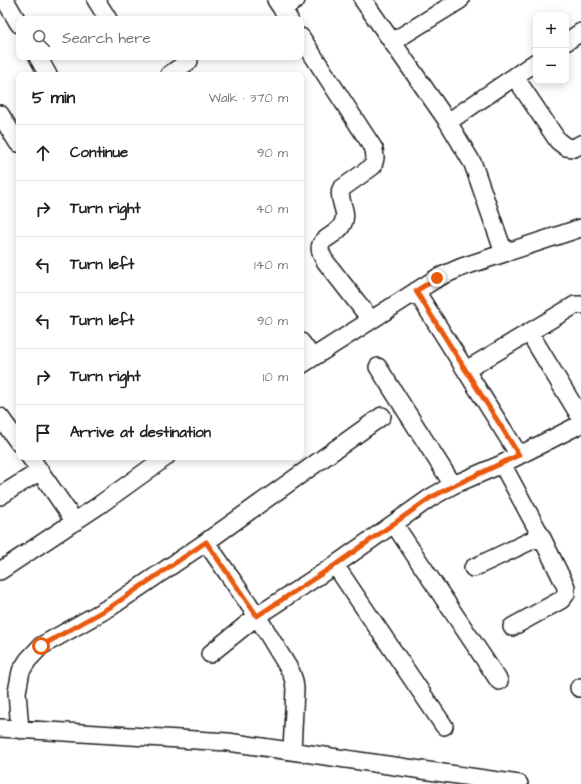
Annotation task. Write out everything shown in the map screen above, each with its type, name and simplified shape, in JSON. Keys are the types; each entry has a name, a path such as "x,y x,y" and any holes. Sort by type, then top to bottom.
{"street":[{"path":"5,0 16,19"},
{"path":"96,0 106,16"},
{"path":"363,0 448,122 473,164 504,253"},
{"path":"392,42 460,0"},
{"path":"569,40 581,32"},
{"path":"304,42 374,149 375,158 373,166 341,189 339,194 345,212 345,218 339,229 323,241 319,250 325,261 371,320"},
{"path":"40,60 46,72"},
{"path":"173,72 189,61"},
{"path":"448,122 533,64"},
{"path":"515,77 558,141 566,147 574,148 581,144"},
{"path":"0,114 16,140"},
{"path":"307,361 437,278 462,267 581,228"},
{"path":"416,291 519,455"},
{"path":"466,370 575,305 581,305"},
{"path":"529,332 581,418"},
{"path":"378,367 453,486"},
{"path":"20,730 17,692 21,671 28,660 41,646 112,606 206,542 382,416"},
{"path":"0,417 16,439"},
{"path":"210,654 257,616 335,565 430,498 581,424"},
{"path":"32,460 75,522"},
{"path":"0,571 75,522 158,460"},
{"path":"502,464 541,536 566,588 566,594 561,600 512,627"},
{"path":"0,496 40,471"},
{"path":"394,524 499,681"},
{"path":"473,568 541,536"},
{"path":"206,542 257,616 291,672 294,681 292,751"},
{"path":"335,565 444,726"},
{"path":"0,728 228,742 519,784"}],"route":[{"path":"41,646 112,606 206,542 257,616 335,565 430,498 519,455 416,291 437,278"}]}
